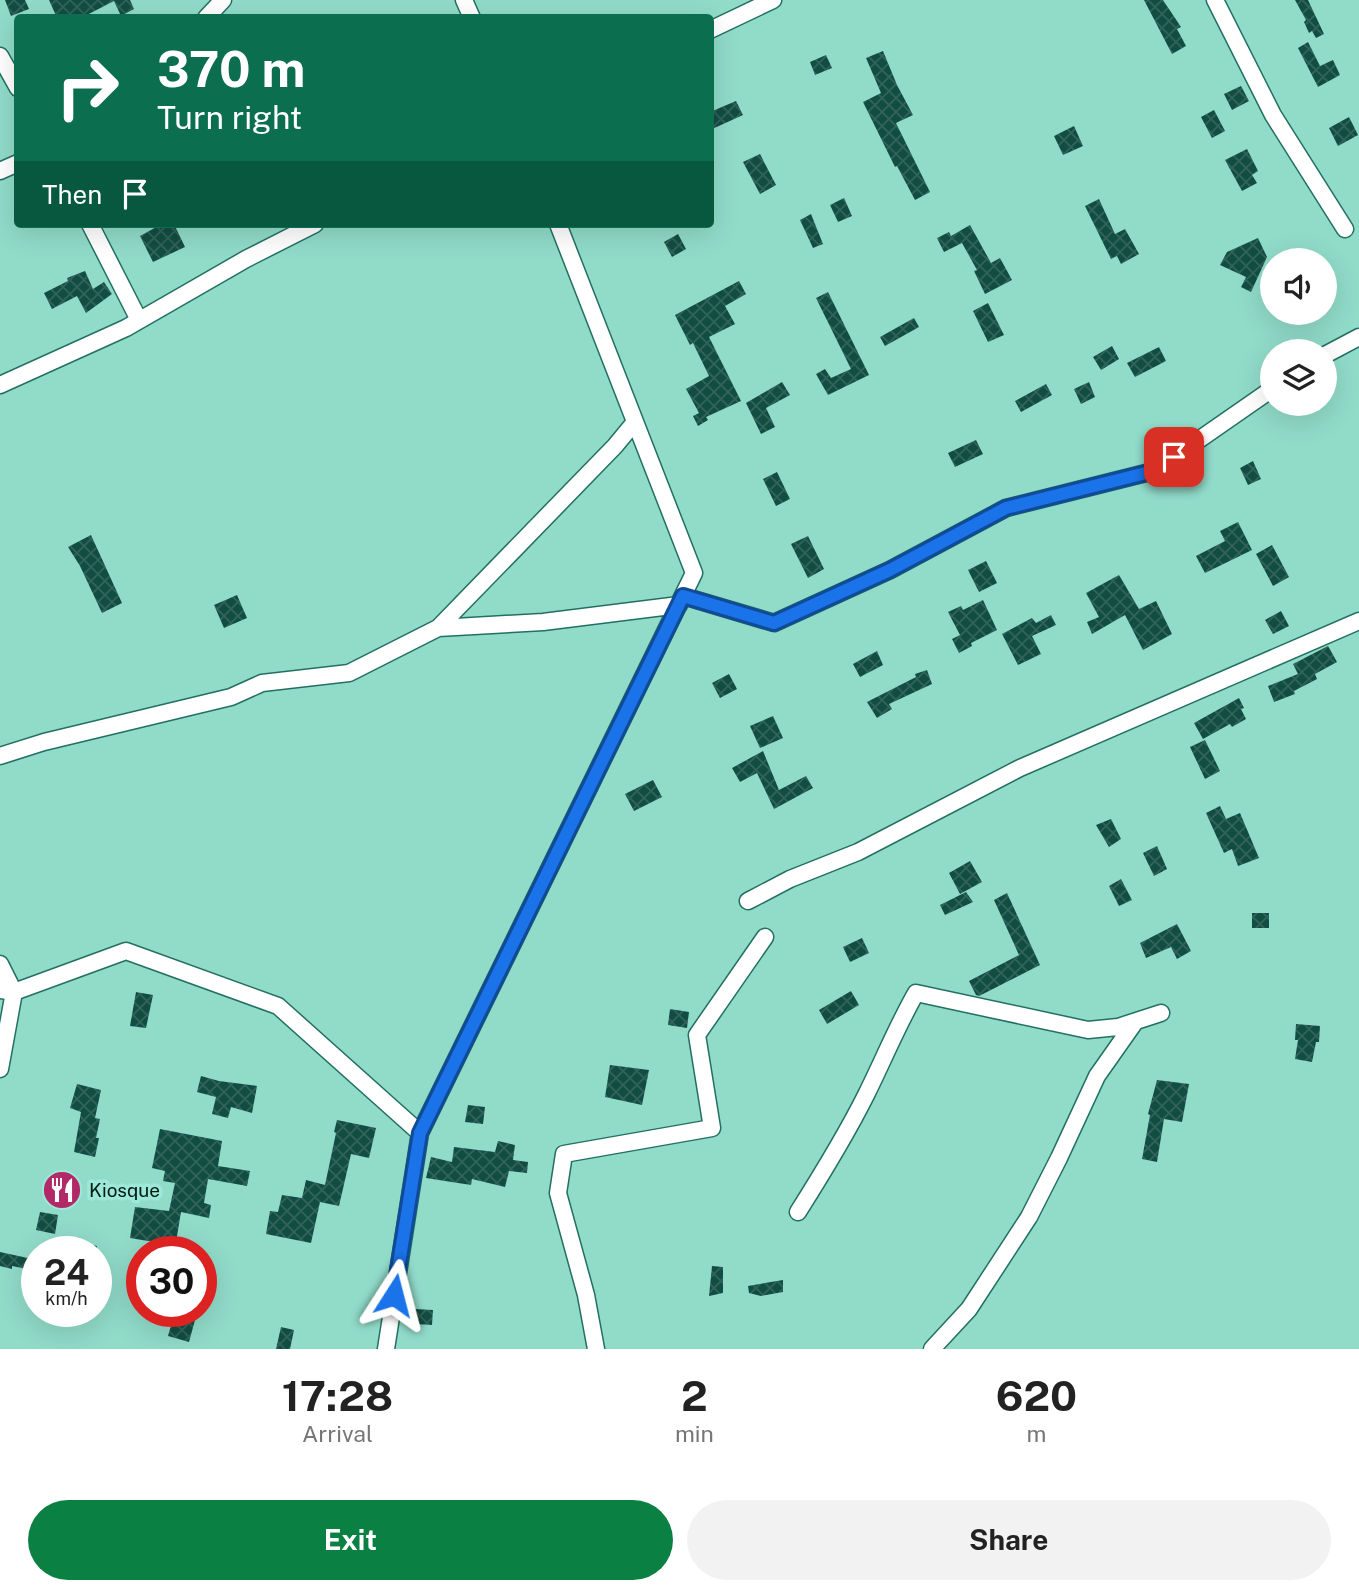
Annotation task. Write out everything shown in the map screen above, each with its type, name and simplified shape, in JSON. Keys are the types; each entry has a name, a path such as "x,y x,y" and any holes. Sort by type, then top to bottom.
{"street":[{"path":"210,14 223,0"},
{"path":"714,28 773,0"},
{"path":"1215,0 1273,115 1345,229"},
{"path":"0,56 14,81"},
{"path":"92,228 139,320"},
{"path":"0,385 139,320 246,259 307,228"},
{"path":"386,1349 420,1133 694,573 560,228"},
{"path":"1337,349 1359,337"},
{"path":"438,628 542,622 681,601 774,623 890,570 1006,508 1154,471 1260,397"},
{"path":"0,756 44,742 231,697 262,683 349,673 438,628 615,446 634,423"},
{"path":"748,901 790,879 858,852 1020,768 1359,621"},
{"path":"596,1349 586,1295 558,1193 564,1154 712,1128 697,1035 765,937"},
{"path":"7,991 126,951 278,1006 420,1133"},
{"path":"0,964 7,991 0,1069"},
{"path":"798,1212 831,1160 916,993 1088,1030 1118,1027 1161,1013"},
{"path":"932,1349 969,1309 1029,1217 1097,1076 1135,1022"}],"building":[{"path":"5,0 25,0 29,9 11,16"},
{"path":"49,0 130,0 134,9 120,14 114,1 89,14 55,14"},
{"path":"1144,0 1163,0 1181,27 1177,29 1186,46 1172,54"},
{"path":"1295,0 1308,0 1324,34 1316,38 1312,31 1309,33 1304,22 1306,20"},
{"path":"1308,42 1320,66 1333,60 1340,75 1318,87 1298,48"},
{"path":"883,51 913,115 896,123 930,192 915,200 897,166 895,167 863,102 881,93 866,58"},
{"path":"826,55 832,68 815,75 810,62"},
{"path":"1241,86 1249,101 1232,110 1224,94"},
{"path":"736,101 743,115 714,128 714,110"},
{"path":"1214,110 1225,131 1212,138 1201,117"},
{"path":"1349,117 1358,135 1338,146 1329,128"},
{"path":"1074,126 1083,146 1063,155 1054,136"},
{"path":"1247,149 1258,171 1252,175 1257,183 1242,191 1225,160"},
{"path":"760,154 776,185 760,194 743,162"},
{"path":"844,198 852,216 838,222 830,205"},
{"path":"1099,199 1115,234 1125,229 1139,254 1121,264 1117,256 1111,259 1085,206"},
{"path":"811,214 823,244 813,248 800,220"},
{"path":"970,225 991,263 1000,258 1012,280 985,294 974,271 977,270 962,243 944,252 937,238 949,232 951,236"},
{"path":"155,228 176,228 185,247 153,262 140,236"},
{"path":"678,234 686,249 672,257 664,242"},
{"path":"1258,238 1263,248 1260,248 1260,272 1251,292 1241,287 1246,277 1220,265 1227,252"},
{"path":"85,271 93,289 104,282 112,294 86,313 77,296 52,309 44,293 68,281 67,278"},
{"path":"739,281 746,294 725,306 735,324 709,337 741,401 706,417 708,420 698,426 693,416 699,413 686,389 709,376 675,315"},
{"path":"828,292 869,375 828,395 816,374 825,369 831,378 851,369 816,298"},
{"path":"988,303 1004,335 988,342 973,311"},
{"path":"914,318 919,327 885,346 880,337"},
{"path":"1112,346 1119,359 1101,370 1093,357"},
{"path":"1159,347 1166,361 1135,377 1127,363"},
{"path":"782,382 790,395 766,408 775,427 761,434 746,403"},
{"path":"1089,382 1095,397 1081,404 1074,389"},
{"path":"1046,384 1052,395 1021,412 1015,401"},
{"path":"976,440 983,454 955,467 948,453"},
{"path":"1253,461 1261,479 1248,485 1240,468"},
{"path":"777,472 790,499 776,506 763,479"},
{"path":"1238,522 1252,550 1205,573 1196,556 1225,541 1220,531"},
{"path":"91,535 122,603 102,613 68,547"},
{"path":"808,536 824,569 808,578 791,544"},
{"path":"1272,545 1289,577 1273,586 1256,554"},
{"path":"986,561 997,583 979,592 968,570"},
{"path":"1119,575 1139,609 1156,601 1172,634 1143,650 1125,615 1092,634 1087,622 1099,617 1086,593"},
{"path":"237,595 247,618 224,628 214,605"},
{"path":"983,600 997,630 971,643 972,646 959,653 952,639 960,635 948,612 961,606 963,610"},
{"path":"1281,611 1289,626 1273,634 1265,620"},
{"path":"1051,615 1056,625 1032,636 1041,654 1018,665 1002,634 1032,618 1036,623"},
{"path":"1328,646 1337,662 1315,674 1317,679 1294,691 1295,694 1274,702 1268,686 1298,674 1293,664"},
{"path":"877,651 883,665 860,677 853,664"},
{"path":"927,670 932,684 889,704 892,709 877,718 867,702 916,677 915,674"},
{"path":"729,674 737,689 720,698 712,683"},
{"path":"1239,698 1246,719 1232,727 1230,724 1203,739 1194,723"},
{"path":"773,716 783,738 760,748 750,726"},
{"path":"1205,740 1220,771 1205,779 1190,747"},
{"path":"763,751 779,790 806,776 813,788 774,809 757,773 740,782 732,768"},
{"path":"653,780 662,797 634,811 625,794"},
{"path":"1220,806 1226,819 1240,813 1259,858 1238,866 1232,849 1224,853 1206,813"},
{"path":"1111,819 1121,839 1109,847 1096,825"},
{"path":"1157,846 1167,869 1154,876 1143,853"},
{"path":"970,861 982,882 960,894 949,873"},
{"path":"1121,879 1132,900 1119,906 1109,886"},
{"path":"966,892 973,902 945,915 940,905"},
{"path":"1007,893 1040,965 979,996 969,981 1019,955 994,900"},
{"path":"1252,913 1269,913 1269,928 1252,928"},
{"path":"1177,924 1191,951 1177,959 1171,947 1146,958 1140,943"},
{"path":"862,938 869,953 850,962 843,947"},
{"path":"851,991 859,1005 827,1024 819,1010"},
{"path":"136,992 153,995 146,1028 130,1026"},
{"path":"670,1009 689,1012 687,1028 668,1025"},
{"path":"1296,1024 1320,1026 1319,1042 1316,1042 1312,1062 1295,1059 1298,1040 1295,1040"},
{"path":"610,1065 649,1070 642,1105 605,1097"},
{"path":"201,1076 257,1086 252,1113 231,1107 228,1118 212,1114 216,1097 197,1092"},
{"path":"1157,1080 1189,1084 1182,1122 1164,1119 1157,1162 1142,1159 1150,1115 1148,1114"},
{"path":"77,1084 101,1090 95,1118 100,1119 95,1157 74,1152 81,1112 70,1108"},
{"path":"468,1105 485,1107 483,1124 465,1122"},
{"path":"337,1120 376,1128 369,1158 351,1154 339,1206 320,1202 311,1243 266,1234 270,1211 278,1212 282,1195 302,1198 306,1180 325,1185"},
{"path":"160,1129 222,1141 218,1166 250,1171 247,1186 208,1179 204,1203 211,1205 209,1218 181,1212 177,1236 130,1236 135,1207 169,1211 175,1183 163,1181 165,1171 152,1168"},
{"path":"498,1141 515,1145 513,1160 528,1162 527,1173 509,1171 505,1187 472,1179 471,1185 426,1178 431,1157 452,1162 454,1147 495,1152"},
{"path":"40,1212 58,1215 55,1234 36,1230"},
{"path":"0,1252 21,1257 21,1268 0,1266"},
{"path":"712,1266 723,1267 723,1293 709,1296"},
{"path":"783,1280 783,1292 761,1296 749,1293 748,1286"},
{"path":"415,1309 433,1310 432,1325 415,1324"},
{"path":"171,1327 193,1327 189,1342 168,1336"},
{"path":"281,1327 294,1330 290,1349 276,1349"}],"place":[{"name":"Kiosque","path":"62,1190"}],"route":[{"path":"394,1295 420,1133 683,596 774,623 890,570 1006,508 1154,471 1174,457"}]}
